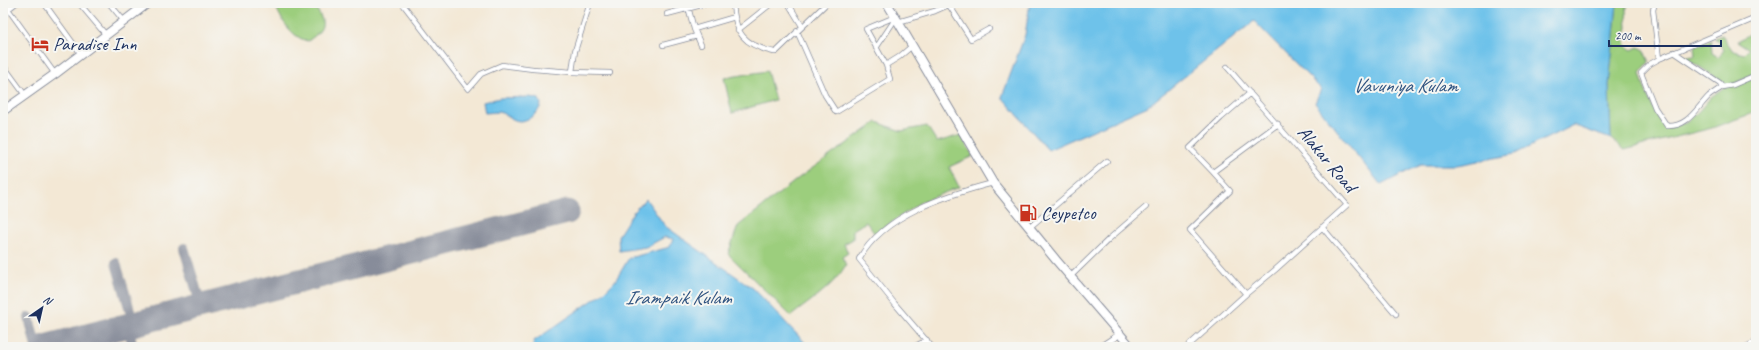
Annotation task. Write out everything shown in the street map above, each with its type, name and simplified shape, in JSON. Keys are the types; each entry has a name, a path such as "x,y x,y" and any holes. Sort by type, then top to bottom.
{"highway":[{"path":"887,3 993,183 1070,277 1131,347"},
{"path":"3,111 55,74 146,4"}],"street":[{"path":"3,13 16,3"},
{"path":"44,3 81,54"},
{"path":"79,3 106,35"},
{"path":"109,3 124,21"},
{"path":"402,3 468,89 481,74 502,64 533,69 610,73"},
{"path":"572,72 575,51 590,3"},
{"path":"687,3 694,29 701,45"},
{"path":"667,14 709,3"},
{"path":"733,3 738,30 743,39 748,43 774,52 776,52 827,3"},
{"path":"738,30 772,3"},
{"path":"788,3 802,26"},
{"path":"1654,3 1653,10 1659,58"},
{"path":"797,31 825,95 836,112 890,79 886,65 866,29 951,4 970,39 989,29"},
{"path":"8,9 55,74"},
{"path":"694,29 735,17"},
{"path":"1756,18 1659,58 1641,73 1655,108 1667,126 1674,126 1685,122 1710,96 1722,87 1733,86 1756,75"},
{"path":"876,48 897,19"},
{"path":"663,45 697,36"},
{"path":"886,65 899,57 912,46"},
{"path":"1674,52 1720,83 1722,87"},
{"path":"3,65 25,95"},
{"name":"Alakar Road","path":"1187,347 1347,205 1227,67"},
{"path":"1246,294 1190,230 1230,191 1190,148 1250,93"},
{"path":"1213,172 1278,124"},
{"path":"1030,227 1107,161"},
{"path":"932,347 859,259 869,244 907,214 957,192 993,183"},
{"path":"1070,277 1109,239 1146,207"},
{"path":"1322,227 1396,314"},
{"path":"1100,347 1120,334"},
{"path":"914,347 927,340"},
{"path":"1747,347 1756,342"}],"green space":[{"path":"275,3 312,3 322,19 319,32 308,41 297,36 283,21"},
{"path":"1617,3 1629,3 1626,10 1627,28 1624,36 1626,46 1632,50 1638,47 1643,49 1649,62 1640,73 1642,80 1653,108 1666,127 1686,123 1711,97 1723,88 1756,76 1756,112 1712,128 1624,150 1611,139 1609,85"},
{"path":"1756,20 1756,73 1732,84 1724,85 1722,81 1684,57 1695,56 1694,47 1711,40 1712,53 1718,57 1724,50 1715,38 1722,35 1733,51 1744,54 1749,49 1737,41 1750,34 1754,28"},
{"path":"767,71 775,100 732,113 724,78"},
{"path":"877,122 901,131 927,126 937,142 961,135 973,156 949,167 959,187 921,202 875,234 866,222 853,230 853,239 844,244 848,253 842,257 846,265 841,273 828,287 791,316 728,254 738,226 800,177"}],"water":[{"name":"Vavuniya Kulam","path":"1030,3 1617,3 1609,85 1611,139 1573,125 1515,154 1457,165 1420,165 1381,185 1315,103 1321,89 1254,21 1148,106 1048,150 1002,97 1025,35"},
{"path":"530,97 539,99 541,104 540,108 535,115 523,121 515,120 503,113 485,113 483,102 500,98"},
{"name":"Irampaik Kulam","path":"646,199 665,226 754,289 809,347 533,347 534,341 603,293 615,281 629,258 670,247 673,239 665,237 646,247 619,251 618,236 634,211"}],"taxiway":[{"path":"184,248 201,306"},
{"path":"116,263 134,324"},
{"path":"29,317 36,347"},
{"path":"128,325 133,347"}],"runway":[{"path":"44,347 567,212"}],"place":[{"name":"Paradise Inn","path":"40,44"},
{"name":"Ceypetco","path":"1028,213"}]}
